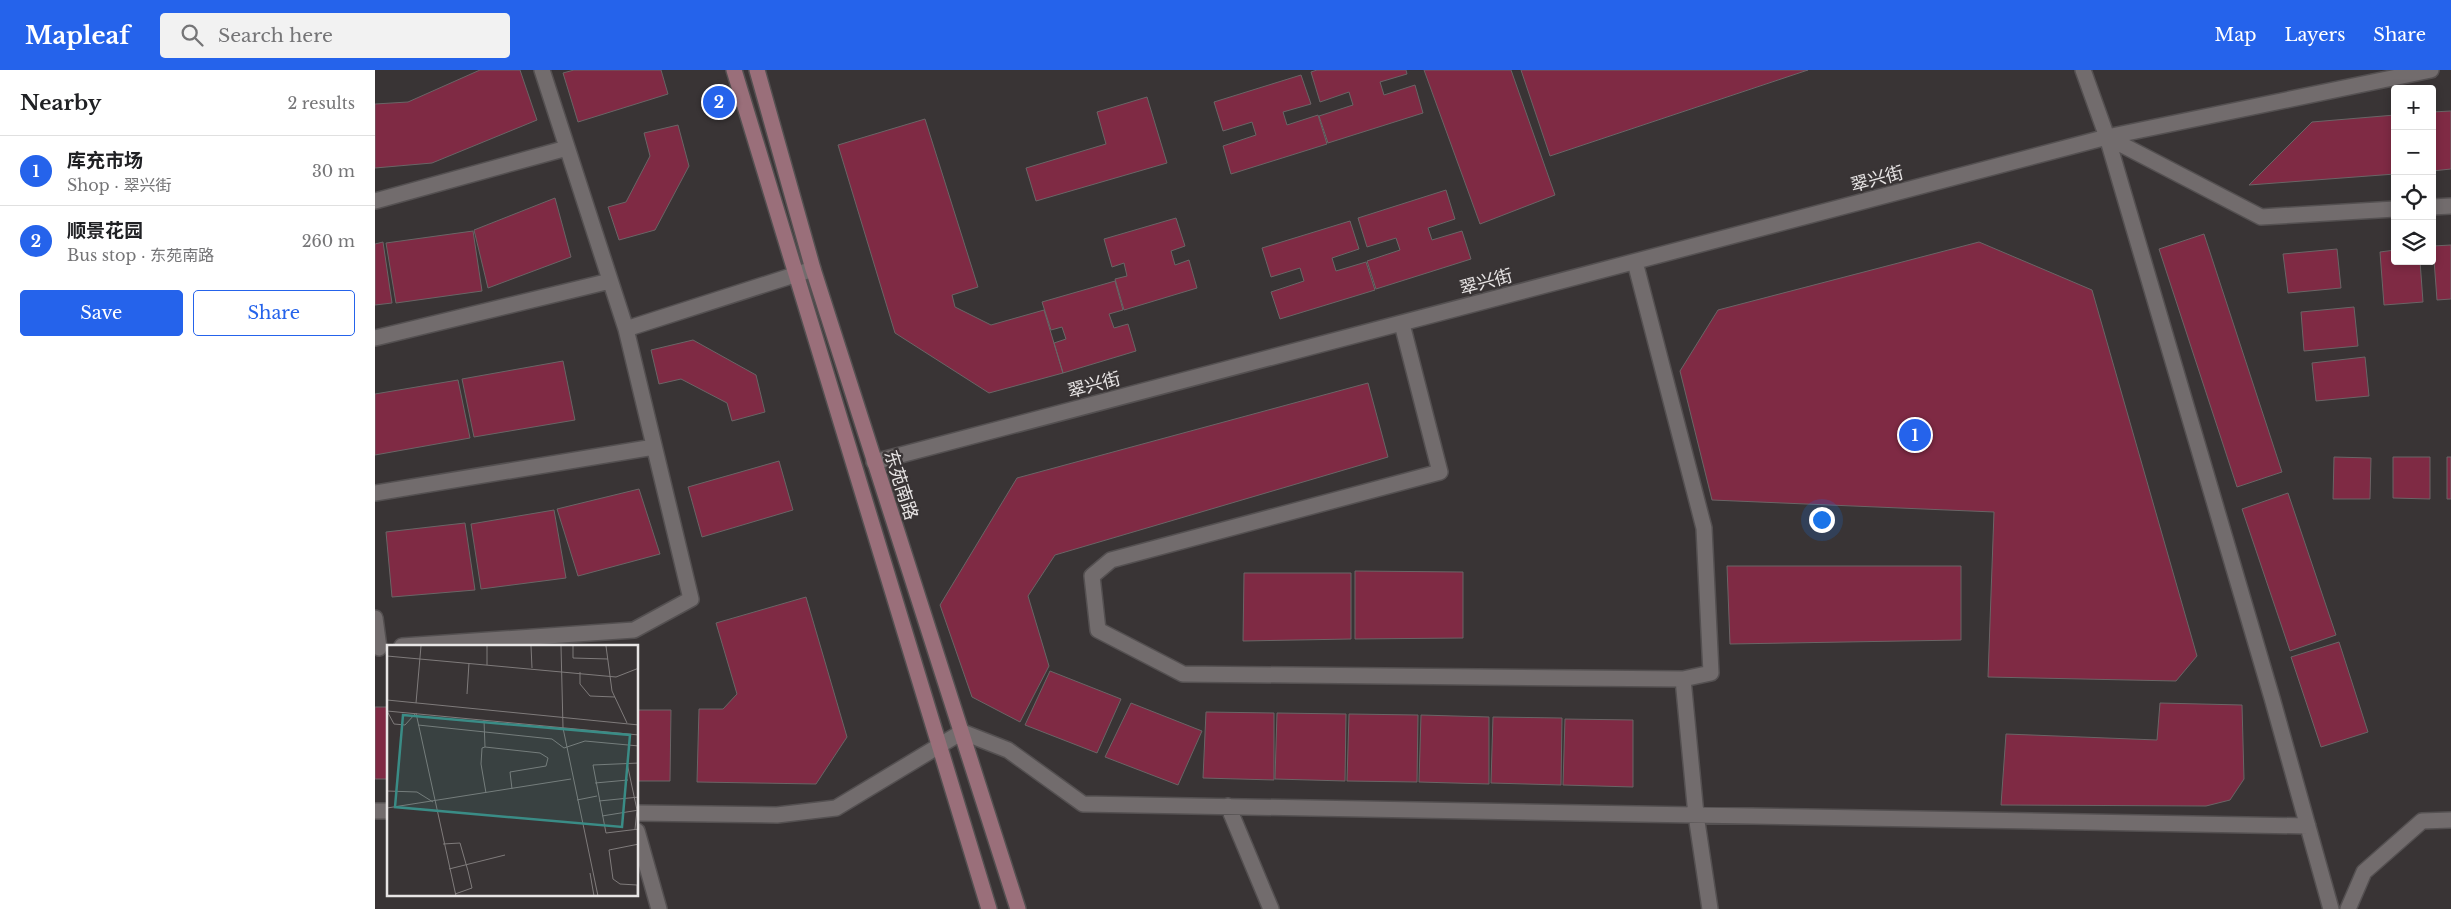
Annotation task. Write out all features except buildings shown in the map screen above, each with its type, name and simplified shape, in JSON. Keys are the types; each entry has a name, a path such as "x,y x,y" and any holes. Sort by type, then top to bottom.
{"street":[{"path":"416,645 634,630 691,600 626,329 542,70"},
{"path":"734,70 989,909"},
{"name":"东苑南路","path":"757,70 813,269 1018,909"},
{"path":"2083,70 2107,137 2331,909"},
{"name":"翠兴街","path":"874,462 2107,137 2431,70"},
{"path":"2107,137 2261,217 2391,209"},
{"path":"375,201 567,148"},
{"path":"2436,207 2451,206"},
{"path":"1402,324 1439,472 1111,560 1092,576 1098,630 1183,674 1683,679 1711,673 1704,528 1635,262"},
{"path":"626,329 813,269"},
{"path":"375,338 610,282"},
{"path":"375,493 654,447"},
{"path":"375,618 381,648"},
{"path":"1683,679 1696,815 1710,909"},
{"path":"639,813 777,815 836,808 961,732 1008,750 1083,804 2308,826"},
{"path":"1228,806 1271,909"},
{"path":"2348,909 2364,872 2421,821 2451,820"},
{"path":"639,838 659,909"}],"place":[{"name":"顺景花园","path":"719,102"},
{"name":"库充市场","path":"1915,435"}]}
